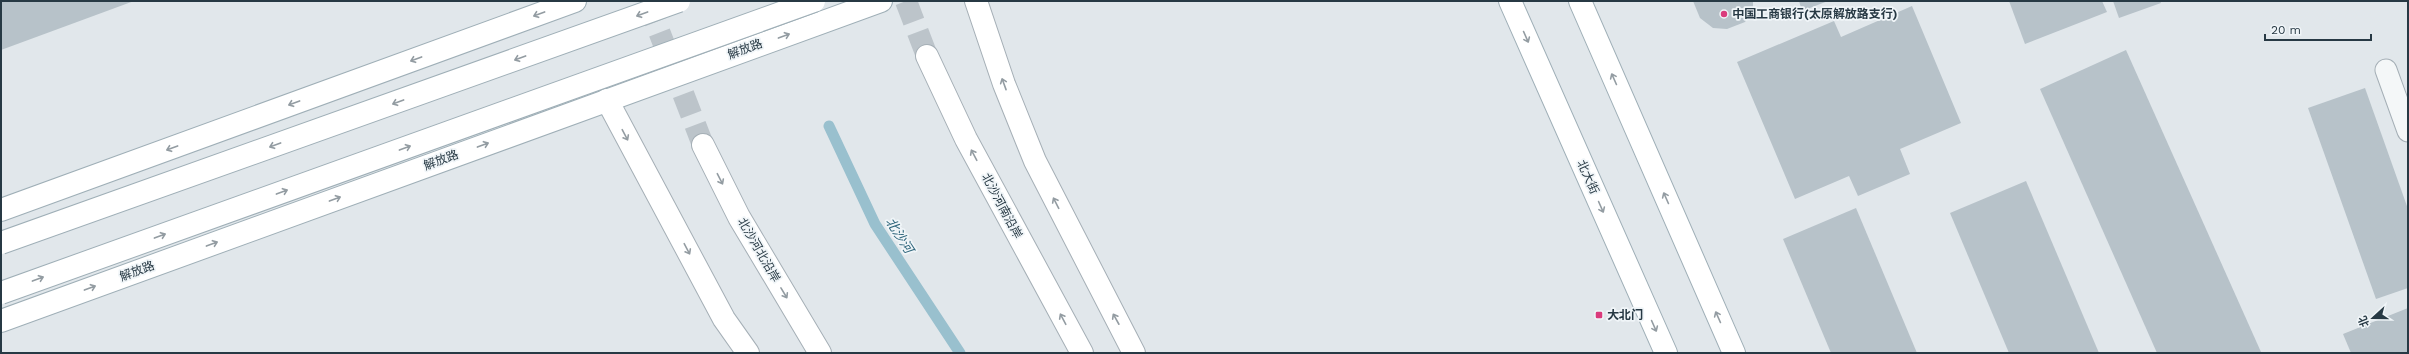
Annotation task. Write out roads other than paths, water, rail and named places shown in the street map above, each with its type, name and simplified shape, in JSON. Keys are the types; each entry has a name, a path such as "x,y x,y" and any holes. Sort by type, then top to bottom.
{"main road":[{"path":"1,210 575,1"},
{"path":"1,244 679,1"},
{"name":"解放路","path":"1,292 814,1"},
{"name":"解放路","path":"1,321 880,1"},
{"path":"976,1 1004,84 1035,161 1134,353"},
{"name":"北大街","path":"1510,1 1666,353"},
{"path":"1580,1 1734,353"},
{"name":"北沙河南沿岸","path":"927,56 966,139 1082,353"},
{"path":"607,100 724,319 748,353"},
{"name":"北沙河北沿岸","path":"703,144 739,217 820,353"}],"lane":[{"path":"2386,70 2408,130"}],"waterway":[{"name":"北沙河","path":"829,126 875,224 960,353"}],"tunnel":[{"path":"650,1 655,21 703,145"},
{"path":"906,1 927,56"}],"place":[{"name":"中国工商银行(太原解放路支行)","path":"1724,14"},
{"name":"大北门","path":"1599,315"}]}
